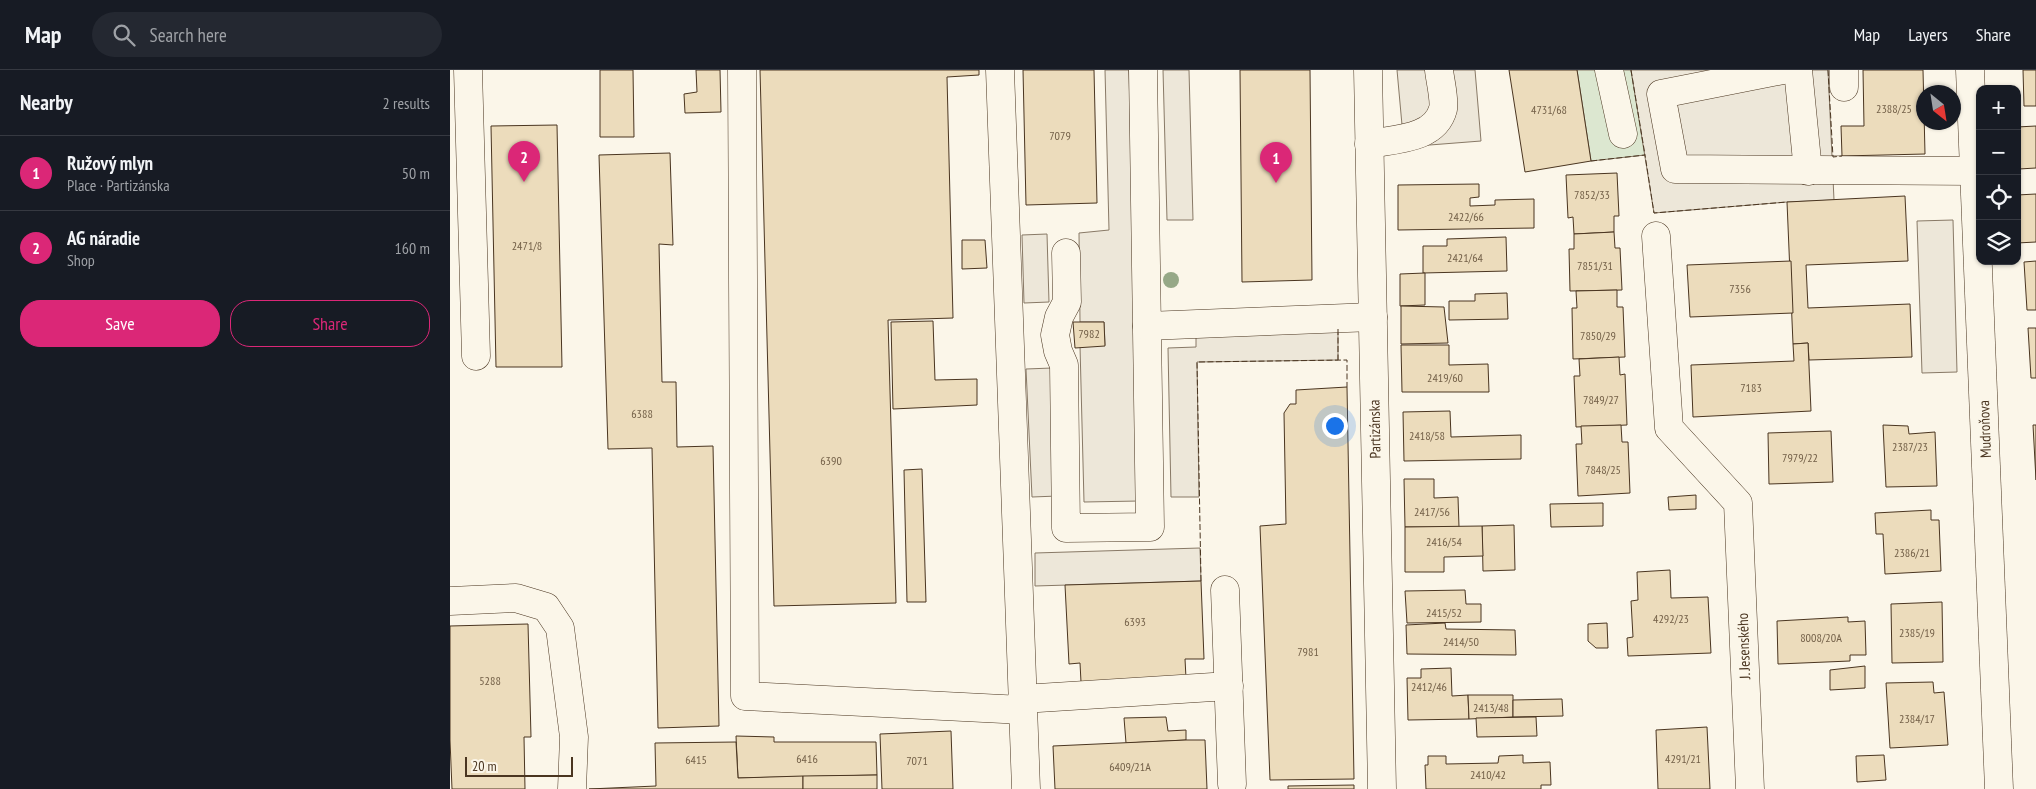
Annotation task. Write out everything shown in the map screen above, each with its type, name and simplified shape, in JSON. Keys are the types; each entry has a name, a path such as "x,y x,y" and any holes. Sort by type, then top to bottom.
{"street":[{"path":"468,70 476,356"},
{"path":"742,70 745,696 1022,705 1230,686"},
{"path":"1000,70 1026,789"},
{"path":"1066,253 1067,302 1059,317 1055,335 1058,351 1064,366 1066,528 1150,527 1143,70"},
{"name":"Partizánska","path":"1368,70 1382,789"},
{"path":"1369,144 1420,135 1434,124 1443,109 1439,70"},
{"path":"1609,70 1623,134"},
{"path":"1783,70 1661,94 1675,169 1974,171"},
{"path":"1798,70 1808,171"},
{"name":"Mudroňova","path":"1970,70 1999,789"},
{"name":"J. Jesenského","path":"1656,236 1669,428 1738,503 1750,789"},
{"path":"1147,326 1372,317"},
{"path":"1225,590 1230,686 1232,784"},
{"path":"450,601 516,598 546,607 560,628 574,737 572,789"}],"green space":[{"path":"1577,70 1631,70 1645,155 1591,161"}],"shaded area":[{"path":"1105,70 1129,70 1139,501 1084,502 1080,346 1105,345 1104,322 1080,322 1079,233 1109,230"},
{"path":"1163,70 1189,70 1193,220 1167,220"},
{"path":"1397,70 1475,70 1481,141 1404,147"},
{"path":"1631,70 1828,70 1834,200 1654,213"},
{"path":"1953,220 1957,372 1922,373 1917,221"},
{"path":"1047,234 1049,302 1024,303 1022,235"},
{"path":"1338,329 1338,360 1197,362 1199,497 1171,497 1168,348 1196,347 1196,331"},
{"path":"1052,368 1058,496 1032,497 1026,369"},
{"path":"1200,548 1201,581 1035,586 1035,553"}],"building":[{"path":"600,70 633,70 634,137 600,137"},
{"path":"696,70 720,70 721,112 685,113 684,94 697,92"},
{"path":"760,70 979,70 979,75 947,77 953,318 888,320 896,603 774,606"},
{"path":"1023,70 1094,70 1097,203 1026,205"},
{"path":"1240,70 1310,70 1312,280 1242,282"},
{"path":"1509,70 1577,70 1591,161 1525,172"},
{"path":"1863,70 1923,70 1923,85 1916,85 1916,130 1924,130 1925,154 1842,156 1841,126 1864,126"},
{"path":"2023,70 2036,70 2036,106 2024,106"},
{"path":"557,125 562,367 496,367 491,126"},
{"path":"2036,126 2036,168 2021,169 2021,127"},
{"path":"670,153 673,245 659,244 662,382 676,382 677,447 713,446 719,726 658,728 652,448 608,449 599,155"},
{"path":"1617,173 1619,216 1614,216 1614,232 1574,234 1573,217 1568,218 1566,175"},
{"path":"1479,184 1479,197 1470,198 1470,206 1495,205 1495,200 1534,199 1534,228 1398,230 1398,185"},
{"path":"2036,194 2036,242 2021,243 2021,195"},
{"path":"1905,196 1908,261 1806,265 1808,308 1910,304 1912,357 1809,360 1808,343 1793,344 1787,202"},
{"path":"1614,232 1615,248 1620,248 1622,290 1570,291 1569,249 1574,249 1574,234"},
{"path":"1506,237 1507,271 1423,273 1423,246 1447,246 1447,239"},
{"path":"962,240 985,240 987,268 962,269"},
{"path":"1791,261 1793,313 1690,317 1687,265"},
{"path":"2036,261 2036,310 2027,310 2024,262"},
{"path":"1425,273 1425,305 1400,306 1400,274"},
{"path":"1617,290 1617,307 1623,307 1625,357 1573,359 1572,308 1577,308 1576,291"},
{"path":"1507,293 1508,319 1449,320 1449,301 1475,301 1475,294"},
{"path":"1401,306 1444,307 1448,343 1401,344"},
{"path":"933,321 935,380 977,379 977,405 893,409 891,322"},
{"path":"1073,322 1104,322 1105,346 1075,348"},
{"path":"2028,328 2036,328 2036,378 2031,378"},
{"path":"1808,343 1811,411 1693,417 1691,365 1794,361 1793,344"},
{"path":"1401,345 1449,345 1449,365 1488,364 1489,392 1402,392"},
{"path":"1619,357 1620,375 1625,374 1627,425 1576,427 1574,376 1580,376 1579,359"},
{"path":"1347,387 1354,779 1270,780 1260,526 1286,524 1284,413 1290,404 1296,404 1296,390"},
{"path":"1450,411 1451,437 1521,435 1521,459 1404,461 1403,412"},
{"path":"1621,425 1622,442 1628,442 1630,493 1578,496 1576,444 1582,444 1581,426"},
{"path":"1883,425 1908,426 1909,434 1935,432 1937,486 1886,487"},
{"path":"2033,425 2036,425 2036,480"},
{"path":"1831,431 1833,482 1769,484 1768,433"},
{"path":"922,469 926,602 907,602 904,470"},
{"path":"1404,479 1434,479 1434,498 1458,497 1459,527 1405,527"},
{"path":"1696,495 1696,509 1669,510 1668,497"},
{"path":"1603,503 1603,526 1551,527 1550,504"},
{"path":"1931,510 1931,520 1939,520 1941,571 1885,574 1883,534 1876,534 1875,513"},
{"path":"1514,525 1515,570 1483,571 1482,526"},
{"path":"1482,526 1483,556 1444,557 1444,572 1405,572 1405,527"},
{"path":"1670,570 1671,598 1708,597 1711,653 1628,656 1627,638 1633,637 1631,601 1638,600 1637,572"},
{"path":"1201,581 1204,659 1185,659 1186,678 1081,682 1080,663 1069,664 1065,585"},
{"path":"1465,590 1466,604 1481,604 1481,622 1407,623 1405,591"},
{"path":"1942,602 1943,662 1892,663 1891,604"},
{"path":"1848,617 1848,622 1865,621 1866,655 1850,655 1850,661 1778,664 1777,621"},
{"path":"1445,623 1446,629 1515,630 1516,655 1407,654 1406,625"},
{"path":"1607,623 1608,648 1596,648 1588,641 1588,624"},
{"path":"528,624 531,737 524,737 525,789 452,789 450,626"},
{"path":"1865,666 1865,688 1830,690 1830,670"},
{"path":"1451,668 1452,696 1468,695 1469,719 1408,720 1407,678 1421,678 1421,669"},
{"path":"1933,682 1934,693 1944,692 1948,745 1890,748 1886,683"},
{"path":"1468,695 1513,695 1513,717 1469,719"},
{"path":"1562,699 1563,716 1513,717 1513,700"},
{"path":"1166,717 1168,731 1186,730 1186,740 1126,743 1124,718"},
{"path":"1536,717 1537,736 1477,737 1476,718"},
{"path":"1707,727 1710,789 1658,789 1656,730"},
{"path":"951,731 953,789 882,789 880,734"},
{"path":"736,736 774,737 774,742 876,742 877,775 738,778"},
{"path":"1205,740 1207,789 1055,789 1053,746"},
{"path":"736,742 738,778 803,776 803,789 589,789 656,786 655,743"},
{"path":"1523,755 1523,763 1550,762 1551,785 1541,785 1541,789 1426,789 1425,765 1428,765 1428,756 1446,756 1446,764 1498,763 1499,756"},
{"path":"1884,755 1886,780 1857,782 1856,756"},
{"path":"877,775 877,789 803,789 803,776"},
{"path":"1354,785 1354,789 1288,789 1288,786"}],"fence":[{"path":"1631,70 1645,155"},
{"path":"1828,70 1833,157 1842,156"},
{"path":"1591,161 1645,155 1654,213 1787,202"},
{"path":"1338,329 1338,360"},
{"path":"1201,581 1197,362 1347,360 1347,387"}],"place":[{"name":"AG náradie","path":"524,182"},
{"name":"Ružový mlyn","path":"1276,183"}]}
